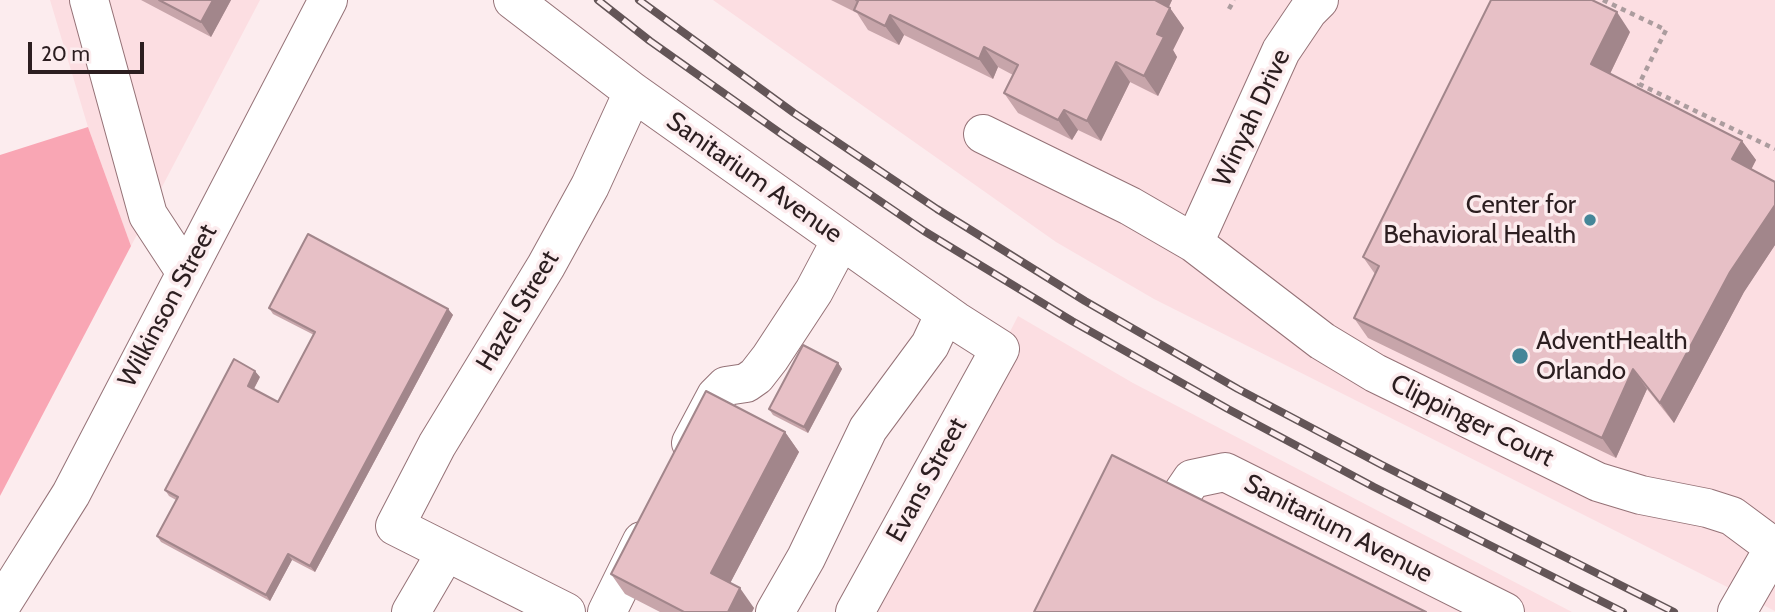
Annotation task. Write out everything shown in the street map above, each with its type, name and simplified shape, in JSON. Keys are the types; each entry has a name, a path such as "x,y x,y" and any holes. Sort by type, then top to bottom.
{"street":[{"path":"89,0 148,215 186,273"},
{"name":"Wilkinson Street","path":"0,607 71,494 328,0"},
{"name":"Sanitarium Avenue","path":"513,0 632,92 1000,349"},
{"name":"Winyah Drive","path":"1194,243 1281,51 1308,11 1320,0"},
{"name":"Hazel Street","path":"446,552 395,526 437,445 540,276 590,186 632,92"},
{"name":"Clippinger Court","path":"983,134 1130,206 1194,243 1322,341 1375,373 1598,482 1732,516 1775,547"},
{"path":"675,476 716,396 726,387 746,383 756,376 814,291 841,240"},
{"path":"775,612 806,558 868,429 930,345 945,313"},
{"name":"Evans Street","path":"855,612 1000,349"},
{"name":"Sanitarium Avenue","path":"1177,501 1192,479 1225,472 1505,612"},
{"path":"607,612 656,513"},
{"path":"1737,612 1775,547"},
{"path":"411,612 446,552 498,597 566,612"}],"path":[{"path":"1229,9 1234,0"},
{"path":"1603,0 1666,30 1639,83 1775,149"}],"shaded area":[{"path":"50,0 260,0 131,246 88,127"},
{"name":"AdventHealth Orlando","path":"713,0 1775,0 1775,611 1154,299 1056,242"},
{"path":"88,127 131,246 0,496 0,155"},
{"path":"1018,316 1133,383 1572,612 867,612"}],"building":[{"path":"159,0 213,0 201,22"},
{"path":"856,0 1155,0 1170,8 1157,34 1164,37 1144,76 1116,62 1087,121 1064,110 1058,120 1004,93 1018,65 984,47 979,59 890,15 885,26 854,10 858,1"},
{"name":"Center for Behavioral Health","path":"1491,0 1592,0 1617,12 1591,64 1742,141 1732,159 1775,182 1775,205 1730,272 1660,403 1633,369 1602,438 1354,318 1379,266 1363,257"},
{"path":"308,234 448,309 310,566 288,554 266,595 157,536 178,497 165,490 234,359 255,371 248,386 278,402 315,332 269,308"},
{"path":"803,345 838,363 804,427 769,409"},
{"path":"706,391 785,432 711,573 740,588 728,612 684,612 611,574"},
{"path":"1112,455 1426,612 1034,612"}],"railway":[{"path":"598,0 650,41 924,231 1072,321 1374,487 1623,612"},
{"path":"639,0 794,113 937,209 1085,301 1238,389 1674,612"}],"place":[{"name":"Center for Behavioral Health","path":"1590,220"},
{"name":"AdventHealth Orlando","path":"1520,356"}]}
